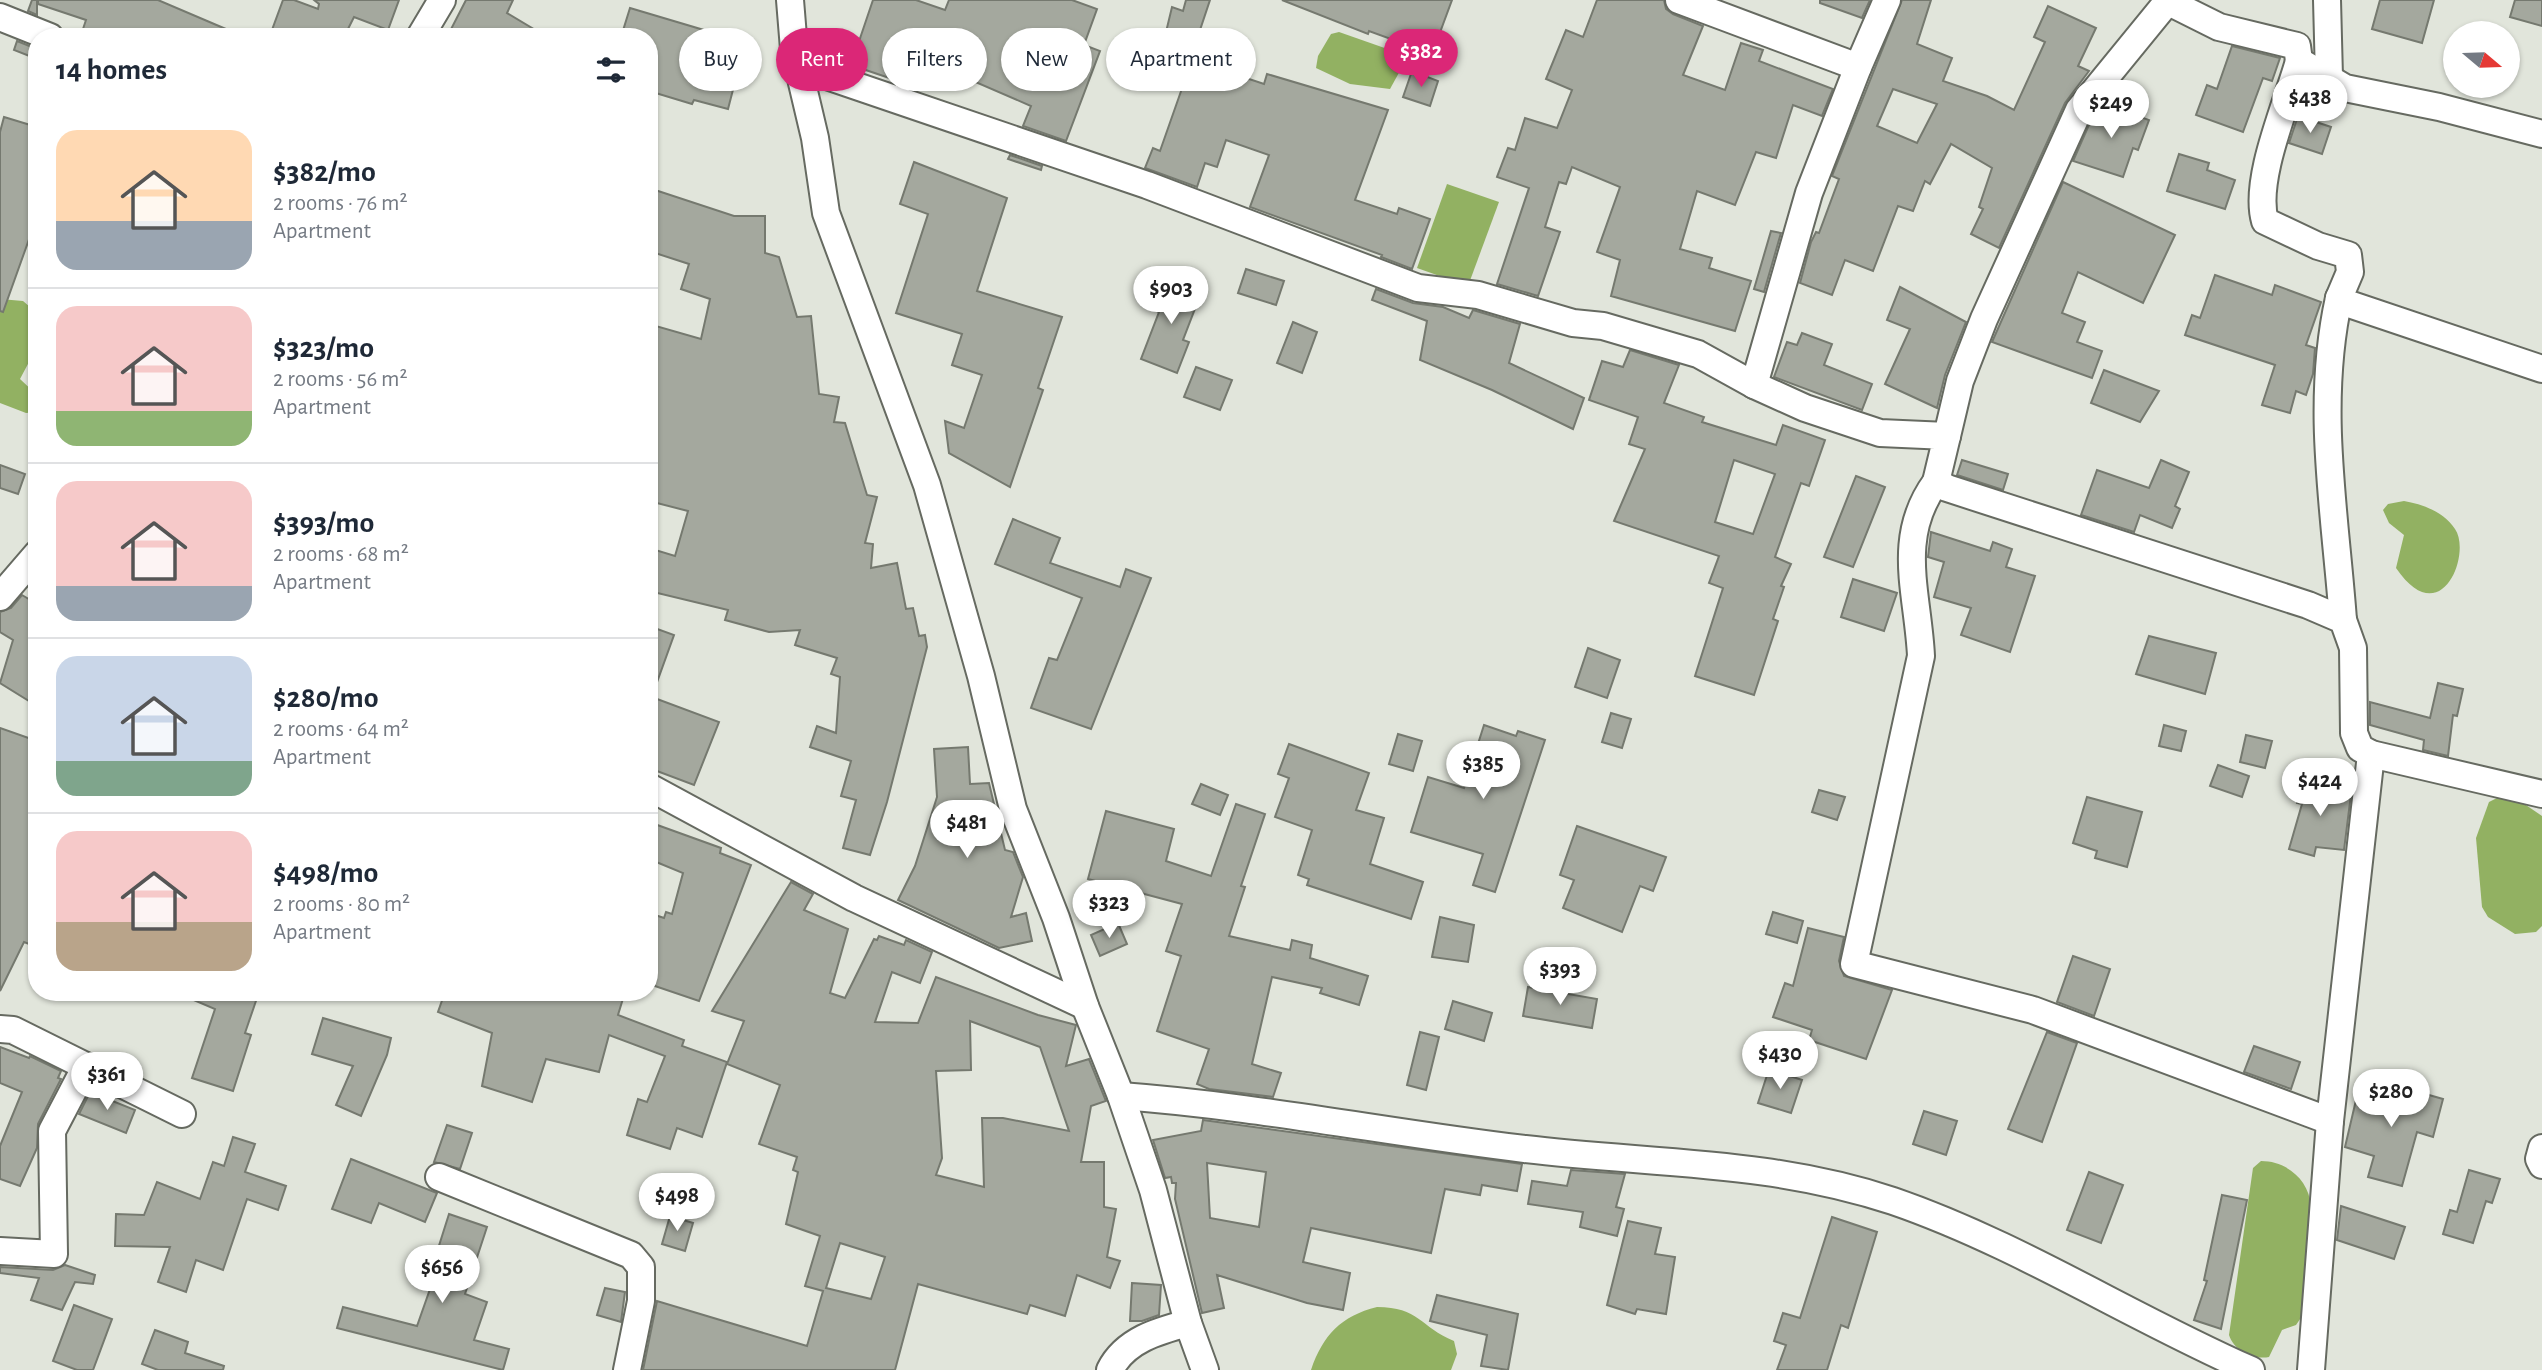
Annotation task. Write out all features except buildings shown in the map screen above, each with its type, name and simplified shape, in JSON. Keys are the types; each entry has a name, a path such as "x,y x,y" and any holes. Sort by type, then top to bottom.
{"street":[{"path":"425,28 442,0"},
{"path":"790,0 792,28"},
{"path":"1679,0 1858,67"},
{"path":"1754,385 1809,194 1887,0"},
{"path":"2327,0 2329,77"},
{"path":"2330,1121 2033,1010 1854,964 1921,656 1918,608 1909,556 1912,531 1927,494 1936,482 1960,381 1984,319 2080,110 2166,1 2219,27 2297,46 2299,61 2268,166 2260,205 2265,221 2318,246 2348,255 2350,272 2339,298 2329,344 2326,426 2343,620 2353,648 2354,733 2360,748 2371,754 2542,794"},
{"path":"6,18 29,28"},
{"path":"2299,61 2345,88 2451,110 2542,134"},
{"path":"868,90 1147,185 1418,288 1478,295 1573,323 1604,326 1699,354 1754,385 1805,408 1880,432 1947,436"},
{"path":"804,91 815,138 826,213 928,485 981,676 1013,809 1121,1096 1153,1190 1188,1323 1205,1370"},
{"path":"2339,298 2542,369"},
{"path":"1936,482 2155,558 2308,605 2343,620"},
{"path":"0,597 28,564"},
{"path":"2311,1370 2330,1121 2371,754"},
{"path":"658,792 854,898 1085,1006"},
{"path":"0,1030 13,1030 182,1114"},
{"path":"0,1251 54,1254 52,1131 86,1066"},
{"path":"1121,1096 1244,1108 1530,1150 1671,1160 1764,1171 1844,1189 1892,1201 1979,1237 2251,1370"},
{"path":"2542,1148 2539,1159 2542,1165"},
{"path":"439,1177 631,1255 641,1266 641,1301 626,1370"},
{"path":"1110,1370 1118,1355 1153,1332 1188,1323"}],"shaded area":[{"path":"1339,32 1396,52 1402,58 1401,69 1390,89 1350,84 1316,68 1318,56 1331,34"},
{"path":"1447,184 1499,202 1468,286 1417,268"},
{"path":"0,299 23,301 28,305 28,364 20,379 28,387 28,413 0,403"},
{"path":"2404,501 2432,510 2445,518 2455,529 2459,540 2456,569 2449,582 2439,591 2427,593 2412,586 2396,568 2404,535 2389,523 2383,510 2388,504"},
{"path":"2497,798 2520,801 2542,816 2542,926 2536,932 2515,934 2488,917 2482,907 2476,838 2489,802"},
{"path":"2261,1161 2280,1164 2301,1180 2309,1197 2309,1226 2313,1238 2307,1309 2296,1325 2282,1330 2269,1357 2263,1358 2240,1350 2229,1335 2253,1168"},
{"path":"1377,1307 1402,1310 1454,1341 1457,1354 1451,1370 1311,1370 1321,1347 1335,1329 1353,1316"}]}
